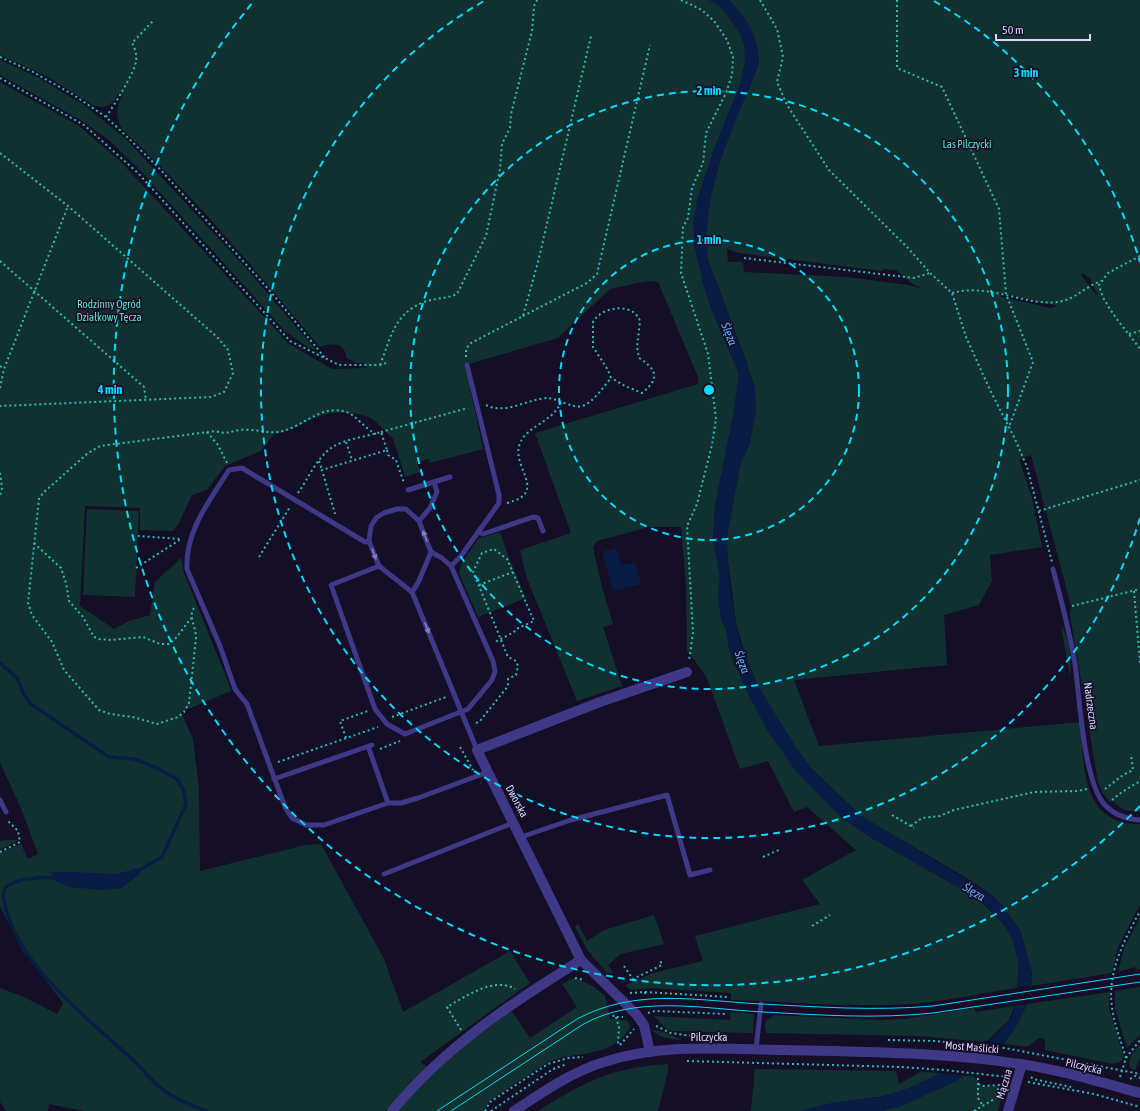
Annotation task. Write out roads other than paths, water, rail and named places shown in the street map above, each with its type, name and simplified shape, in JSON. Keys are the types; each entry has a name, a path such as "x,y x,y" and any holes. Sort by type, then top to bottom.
{"street":[{"path":"477,750 600,702 687,672"},
{"name":"Dworska","path":"477,750 514,822 581,960 636,1014 644,1025 650,1052"},
{"path":"392,1111 429,1070 467,1037 524,995 581,960"},
{"name":"Pilczycka","path":"514,1111 568,1077 592,1066 625,1056 650,1052 689,1049 756,1049 918,1054"},
{"name":"Most Maślicki","path":"918,1054 978,1058 1022,1064"},
{"name":"Pilczycka","path":"1022,1064 1071,1074 1140,1093"},
{"name":"Mączna","path":"1008,1111 1022,1064"}],"lane":[{"path":"451,566 461,556 499,503 499,495 467,365"},
{"path":"370,542 365,542 339,527 242,468 229,470 202,513 190,539 186,557 187,569 202,603 235,689 247,704 285,808 292,818 306,825 324,825 388,803 401,803 418,798 488,772"},
{"path":"408,490 450,477"},
{"path":"419,521 430,508 437,492 434,482"},
{"path":"379,566 331,584 375,709 387,724 406,734 462,712 468,708 492,680 495,671 493,661 451,566 442,558 431,552 419,521 406,509 398,509 384,513 376,518 371,526 370,542 379,566 412,592 455,694 462,712 477,750"},
{"path":"478,532 483,534 532,517 538,518 543,531"},
{"path":"412,592 418,584 431,552"},
{"name":"Nadrzeczna","path":"1053,569 1074,662 1086,747 1094,787 1104,803 1118,815 1140,820"},
{"path":"274,779 370,745 388,803"},
{"path":"521,837 571,820 667,796 690,875 710,870"},
{"path":"0,800 4,814"},
{"path":"384,874 514,822"},
{"path":"756,1049 761,1004"}],"water":[{"name":"Ślęza","path":"709,0 729,0 735,5 745,19 754,36 759,53 759,61 756,72 724,150 714,186 707,223 708,260 755,386 756,411 750,443 741,462 727,537 729,581 739,638 758,686 797,749 811,768 861,816 991,894 1003,906 1021,932 1032,974 1031,994 1018,1023 1006,1041 981,1065 955,1082 901,1106 882,1111 801,1111 834,1103 880,1097 900,1091 934,1077 968,1057 997,1033 1011,1017 1018,991 1017,955 1014,944 1003,924 996,915 977,898 870,837 845,820 796,771 767,730 747,692 729,649 726,629 722,622 720,612 718,594 720,576 713,539 715,506 734,411 739,374 712,311 703,284 694,244 693,223 697,200 715,146 740,84 745,61 744,45 739,32 721,7"},
{"path":"616,548 621,565 635,562 641,584 613,591 602,552"},
{"path":"138,868 140,874 122,888 102,890 69,887 55,881 51,872 117,874"}],"waterway":[{"path":"0,663 17,678 23,693 31,704 109,757 134,759 155,767 177,779 183,789 186,804 162,857 136,872"},
{"path":"58,878 20,880 7,886 4,891 3,894 7,912 15,933 27,954 60,993 133,1060 157,1085 176,1098 207,1111"}],"tram line":[{"path":"437,1111 577,1019 600,1009 622,1003 645,999 668,998 826,1007 890,1008 933,1006 1140,974"},
{"path":"451,1111 582,1025 603,1015 625,1009 647,1006 671,1006 827,1015 912,1015 1140,982"}],"park label":[{"name":"Las Pilczycki","path":"967,144"},
{"name":"Rodzinny Ogród Działkowy Tęcza","path":"109,310"}]}
